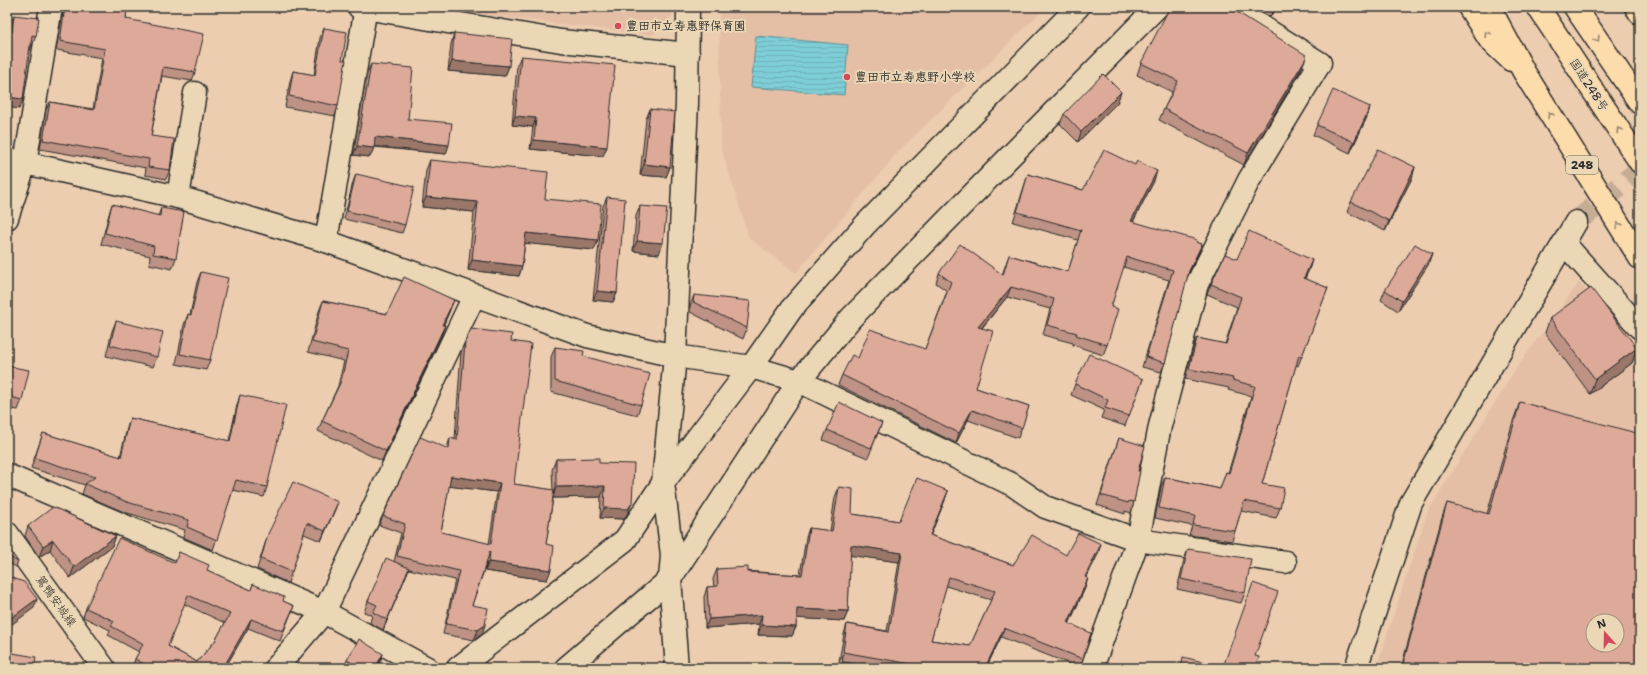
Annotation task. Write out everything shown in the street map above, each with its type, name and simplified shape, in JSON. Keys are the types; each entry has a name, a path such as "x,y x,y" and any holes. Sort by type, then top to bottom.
{"highway":[{"name":"248","path":"1469,7 1490,40 1524,72"},
{"name":"248","path":"1489,7 1524,72 1640,258"},
{"name":"国道248号","path":"1538,7 1640,162"},
{"path":"1575,7 1640,103"},
{"path":"1636,7 1640,13"}],"street":[{"path":"7,218 16,161 51,7"},
{"path":"326,241 363,7 561,41 688,54"},
{"path":"677,668 670,579 672,555 663,483 675,356 688,54 688,7"},
{"path":"458,668 625,540 663,483 751,367 793,307 865,225 1078,7"},
{"path":"566,668 670,579 799,381 851,318 1157,7"},
{"path":"1092,668 1138,540 1160,426 1198,284 1249,180 1320,63 1230,7"},
{"path":"178,197 195,94"},
{"path":"16,161 178,197 326,241 587,336 675,356 751,367 799,381 1013,484 1045,507 1138,540 1284,562"},
{"path":"1356,668 1411,503 1576,222"},
{"path":"1564,243 1640,328"},
{"path":"276,668 324,612 474,296"},
{"path":"7,475 324,612 427,668"},
{"name":"鴛鴨安城線","path":"7,533 104,668"}],"shaded area":[{"name":"豊田市立寿惠野保育園","path":"418,7 672,7 672,16 653,35"},
{"name":"豊田市立寿恵野小学校","path":"719,7 1046,7 899,151 796,273 749,238 721,148"},
{"path":"1579,282 1640,352 1640,668 1376,668 1427,513 1517,367"}],"water":[{"path":"756,36 848,45 844,95 751,87"}],"building":[{"path":"65,7 127,7 126,19 204,34 195,72 163,67 151,136 174,139 170,170 148,167 149,159 43,140 50,102 94,110 105,49 60,41"},
{"path":"1170,7 1229,7 1306,55 1306,58 1248,153 1164,109 1178,81 1141,63"},
{"path":"14,15 39,18 36,36 32,35 23,99 7,97 7,31 12,32"},
{"path":"324,28 347,32 342,60 346,60 338,106 289,96 293,71 315,75"},
{"path":"454,33 512,39 509,66 452,61"},
{"path":"521,56 615,65 607,147 534,140 536,118 515,116"},
{"path":"371,64 413,68 408,119 452,123 449,145 375,137 374,148 357,146"},
{"path":"1103,74 1121,92 1081,132 1064,114"},
{"path":"1333,90 1370,107 1354,142 1317,125"},
{"path":"650,109 675,112 670,167 644,164"},
{"path":"1378,149 1415,167 1389,221 1351,202"},
{"path":"1104,150 1135,165 1137,161 1157,171 1131,221 1197,240 1196,242 1202,244 1189,271 1165,363 1146,357 1173,270 1127,257 1111,307 1118,309 1107,345 1076,335 1077,333 1047,325 1054,299 1011,287 978,327 993,331 976,388 1029,406 1022,428 972,410 959,433 842,375 852,355 858,358 870,329 925,349 951,282 939,273 960,244 1003,275 1009,255 1068,272 1081,230 1017,212 1028,174 1083,190"},
{"path":"430,160 548,172 545,199 601,204 598,240 526,233 522,266 472,260 478,202 426,197"},
{"path":"356,174 414,187 405,225 347,211"},
{"path":"607,197 625,199 617,293 597,291"},
{"path":"112,204 160,216 161,208 184,212 176,258 153,254 154,246 105,233"},
{"path":"640,206 667,208 663,243 637,241"},
{"path":"1249,231 1312,260 1304,278 1328,288 1302,356 1299,355 1262,484 1284,488 1280,508 1244,501 1235,531 1193,525 1195,516 1159,508 1165,477 1220,489 1226,472 1229,473 1255,386 1232,380 1233,378 1189,369 1197,338 1226,344 1241,297 1211,284 1225,254 1237,259"},
{"path":"1415,244 1432,254 1402,301 1385,290"},
{"path":"201,272 228,278 210,360 180,354 188,314 191,315"},
{"path":"404,277 454,300 442,325 445,325 386,451 322,421 341,381 348,351 312,342 323,301 387,314"},
{"path":"1591,288 1637,348 1595,379 1550,318"},
{"path":"694,295 750,301 747,328 693,302"},
{"path":"116,321 163,332 157,357 110,345"},
{"path":"471,329 512,334 511,341 531,344 514,484 554,490 546,544 554,546 551,570 489,562 490,551 472,605 488,608 485,625 478,630 446,624 459,571 397,556 405,524 383,516 420,437 449,449 450,438 457,440 465,342","holes":["451,476 500,483 491,544 441,532"]},
{"path":"555,347 584,351 583,356 650,374 641,405 555,381"},
{"path":"1089,354 1143,379 1129,416 1105,408 1108,400 1075,384"},
{"path":"7,366 29,370 22,400 7,396"},
{"path":"240,395 286,405 267,487 236,480 217,540 187,527 189,520 127,502 85,484 95,477 35,458 43,433 121,457 130,418 230,441"},
{"path":"839,402 882,423 871,448 827,430"},
{"path":"1520,402 1640,434 1640,668 1402,668 1447,503 1489,514"},
{"path":"1119,438 1145,446 1138,471 1140,471 1134,502 1129,501 1128,503 1101,495"},
{"path":"599,458 599,463 634,464 632,503 628,509 604,508 605,486 556,487 556,459"},
{"path":"917,478 948,491 930,535 1013,565 1032,535 1066,555 1078,533 1101,544 1085,577 1088,578 1068,623 1091,633 1083,659 1004,628 985,668 921,668 922,666 843,652 847,624 889,632 902,553 851,545 848,611 797,609 796,627 761,625 762,615 709,619 707,587 718,586 717,569 748,567 748,572 802,575 809,528 832,531 839,487 853,489 852,514 899,521","holes":["949,577 995,591 970,646 931,640"]},
{"path":"293,482 338,502 325,531 307,523 292,572 261,559 268,534"},
{"path":"53,507 116,536 74,567 53,540 43,546 28,526"},
{"path":"119,538 175,563 179,552 209,565 207,570 251,590 253,584 284,597 283,601 294,606 283,631 251,619 223,668 151,668 135,659 143,644 142,643 111,626 114,621 86,608","holes":["188,595 230,614 215,641 197,662 168,646"]},
{"path":"7,546 18,562 7,555"},
{"path":"1188,549 1251,559 1245,593 1181,579"},
{"path":"386,558 409,568 387,620 373,612 377,605 368,601"},
{"path":"7,576 24,582 37,599 7,621"},
{"path":"1253,583 1278,592 1255,656 1259,657 1256,668 1181,668 1183,657 1223,667"},
{"path":"359,639 383,654 375,668 361,668 347,660"},
{"path":"7,652 36,657 34,668 7,668"},
{"path":"843,654 842,668 836,668"}],"tunnel":[{"path":"1576,222 1640,170"}],"place":[{"name":"豊田市立寿惠野保育園","path":"618,26"},
{"name":"豊田市立寿恵野小学校","path":"847,77"}]}
